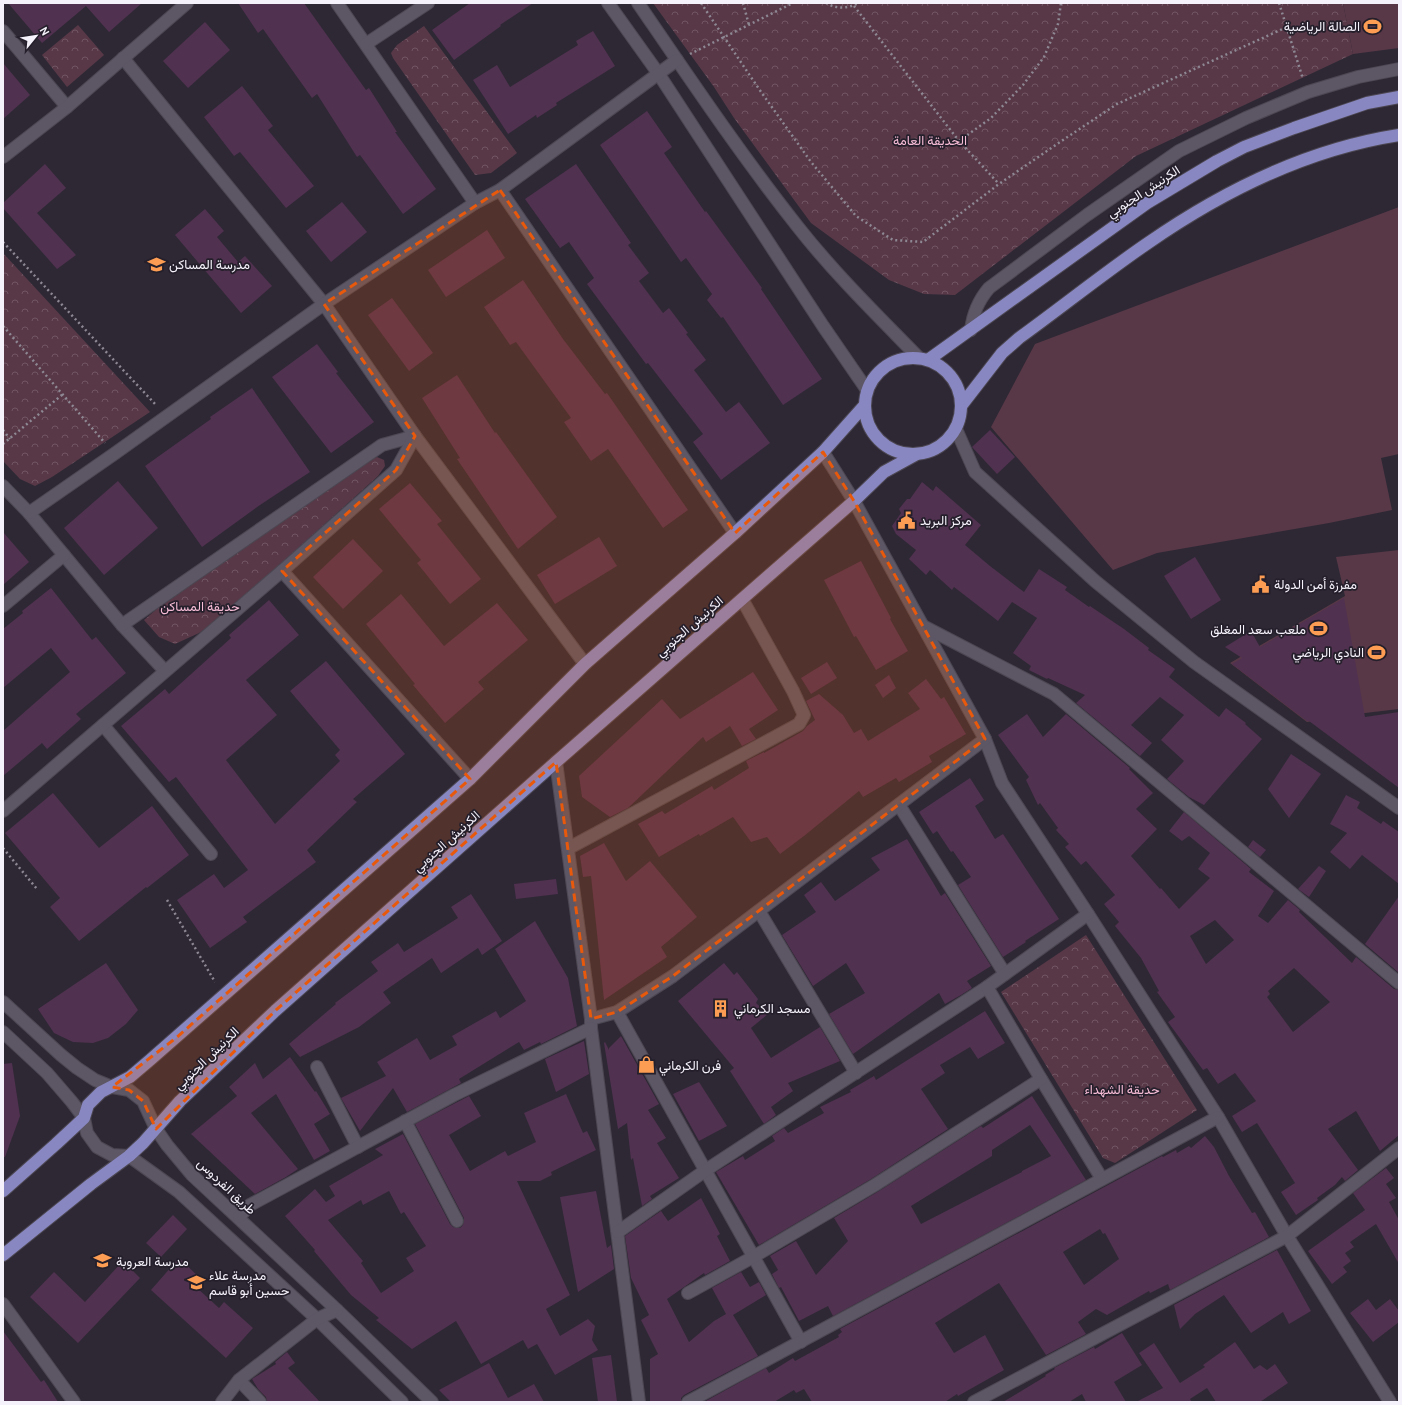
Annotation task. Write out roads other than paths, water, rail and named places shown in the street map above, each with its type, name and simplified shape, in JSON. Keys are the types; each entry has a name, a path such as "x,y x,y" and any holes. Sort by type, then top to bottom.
{"main road":[{"name":"الكرنيش الجنوبي","path":"924,359 971,330 1146,203 1217,161 1244,147 1294,128 1367,103 1399,97"},
{"path":"961,406 1002,353 1025,334 1154,238 1248,183 1284,167 1375,138 1399,135"},
{"path":"924,359 945,370 957,387 961,406 956,429 938,448 915,455 896,452 879,441 868,425 864,406 867,390 879,371 897,360 924,359"},
{"path":"3,1191 84,1118 88,1105 101,1092 130,1077 140,1069 470,779 585,664 735,533 823,452 864,406"},
{"name":"الكرنيش الجنوبي","path":"3,1255 91,1184 129,1156 180,1102 275,1011 854,501 884,472 915,455"}],"street":[{"path":"337,3 475,204"},
{"path":"366,44 428,3"},
{"path":"608,3 658,73 823,326 867,390"},
{"path":"638,3 759,176 798,228 852,289 924,359"},
{"path":"3,157 67,107 123,58 179,5"},
{"path":"3,31 67,107"},
{"path":"123,58 324,304 415,436 585,664"},
{"path":"29,513 324,304 475,204 500,190 677,60"},
{"path":"971,330 975,308 989,288 1087,215 1179,151 1246,118 1308,92 1358,77 1399,69"},
{"path":"500,190 735,533"},
{"path":"956,429 975,472 1095,581 1194,662 1399,808"},
{"path":"3,811 282,572 396,470 415,436"},
{"path":"122,625 382,445 415,436"},
{"path":"823,452 854,501 985,739 1002,783 1218,1117 1287,1236 1390,1402"},
{"path":"3,486 29,513 122,625 165,671"},
{"path":"3,606 64,555"},
{"path":"282,572 470,779"},
{"path":"568,848 799,724 804,715 793,691 742,599"},
{"path":"923,626 1054,694 1399,983"},
{"path":"103,725 211,854"},
{"path":"239,1217 250,1205 454,1095 591,1024 618,1012 672,976 985,739"},
{"path":"556,762 639,1402"},
{"path":"899,805 1005,974"},
{"path":"759,911 856,1073"},
{"path":"618,1232 706,1170 987,987 1088,914"},
{"path":"987,987 1102,1180"},
{"name":"طريق الفردوس","path":"3,1002 77,1068 95,1080 112,1087 129,1090 143,1101 156,1129 188,1170 337,1310 432,1402"},
{"path":"618,1012 801,1342"},
{"path":"3,1032 60,1087 84,1118 87,1133 97,1147 112,1155 129,1156 179,1192 317,1319 402,1402"},
{"path":"317,1067 358,1147"},
{"path":"688,1293 753,1257 875,1185 1041,1079"},
{"path":"688,1402 1218,1117"},
{"path":"405,1122 457,1221"},
{"path":"974,1402 1287,1236 1399,1148"},
{"path":"3,1304 74,1402"},
{"path":"222,1402 239,1380 317,1319 337,1310"},
{"path":"239,1380 260,1402"}],"place":[{"name":"الصالة الرياضية","path":"1373,26"},
{"name":"مدرسة المساكن","path":"156,264"},
{"name":"مركز البريد","path":"907,520"},
{"name":"مفرزة أمن الدولة","path":"1261,584"},
{"name":"ملعب سعد المغلق","path":"1319,629"},
{"name":"النادي الرياضي","path":"1377,652"},
{"name":"مسجد الكرماني","path":"721,1008"},
{"name":"فرن الكرماني","path":"646,1065"},
{"name":"مدرسة العروبة","path":"103,1261"},
{"name":"مدرسة علاء حسين أبو قاسم","path":"196,1282"}],"park label":[{"name":"الحديقة العامة","path":"930,140"},
{"name":"حديقة المساكن","path":"200,606"},
{"name":"حديقة الشهداء","path":"1122,1089"}]}
